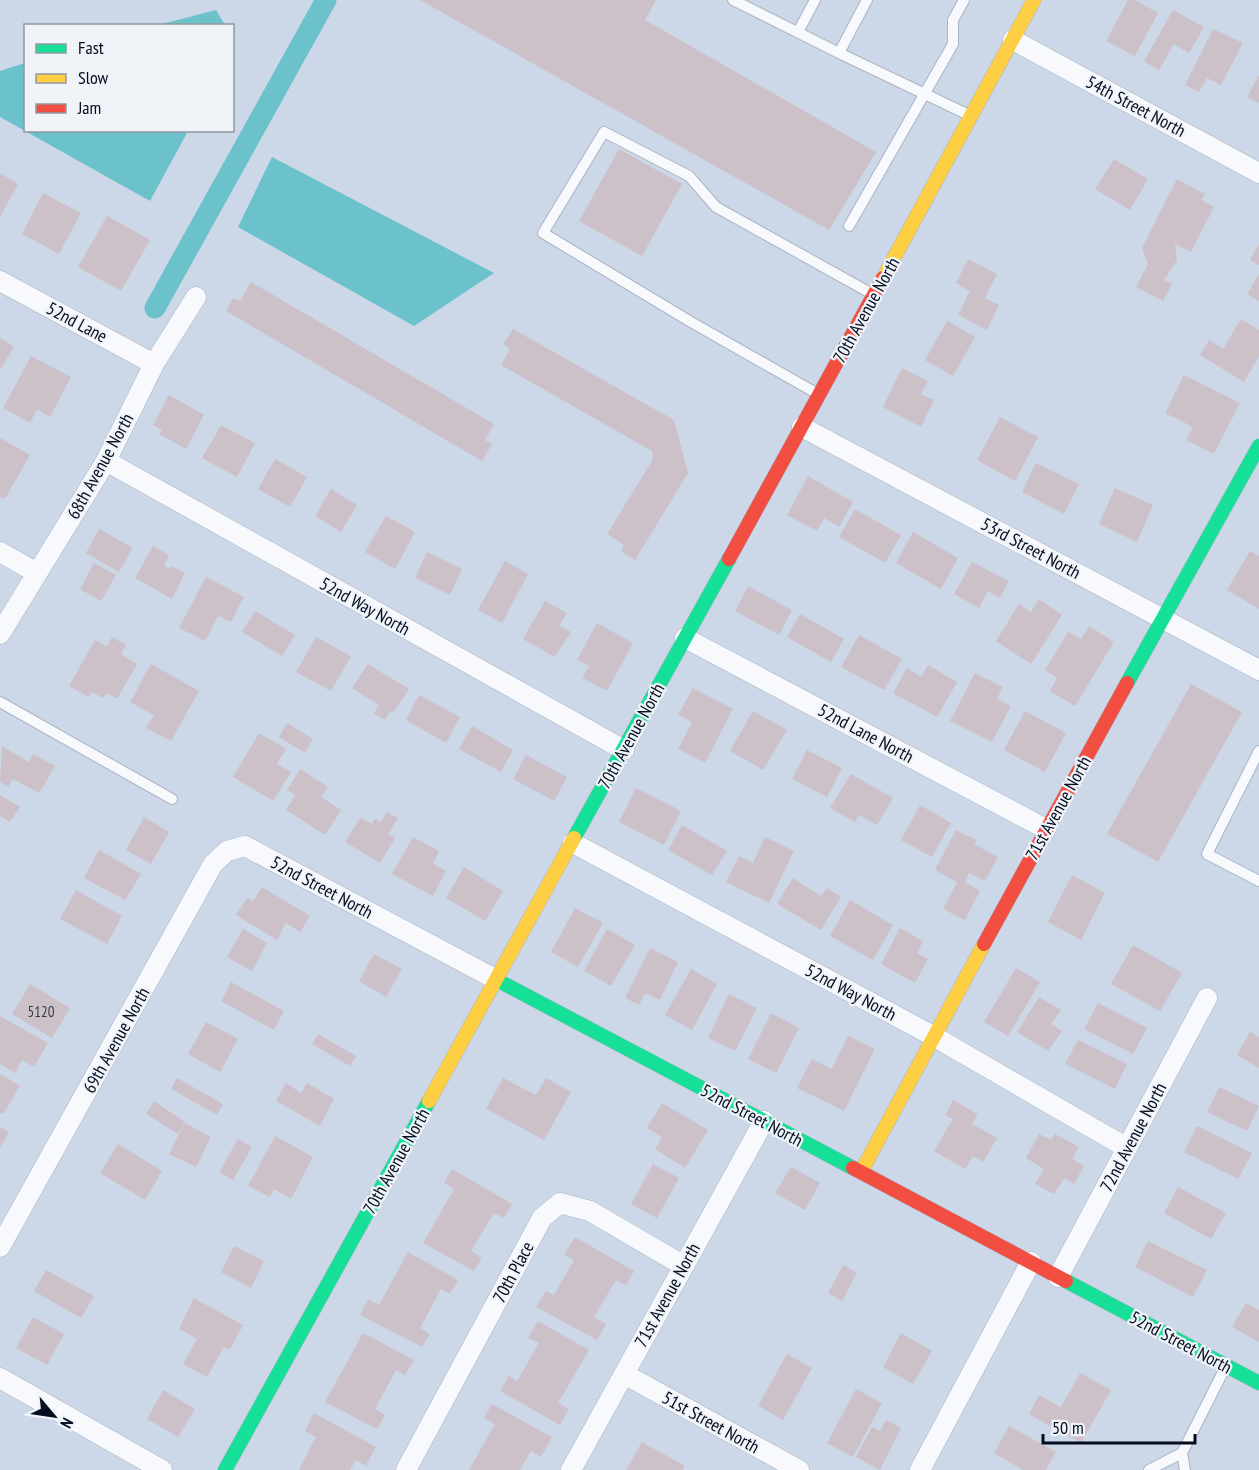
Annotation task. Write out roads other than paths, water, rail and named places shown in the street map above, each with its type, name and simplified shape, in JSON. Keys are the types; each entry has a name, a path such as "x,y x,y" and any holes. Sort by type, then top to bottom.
{"street":[{"name":"70th Avenue North","path":"225,1470 573,843 1035,0"},
{"name":"54th Street North","path":"1013,40 1259,173"},
{"name":"52nd Lane","path":"0,280 154,364"},
{"name":"68th Avenue North","path":"0,634 106,462 154,364 196,297"},
{"name":"53rd Street North","path":"802,427 1259,670"},
{"name":"71st Avenue North","path":"861,1172 1046,829 1259,446"},
{"name":"52nd Way North","path":"106,462 624,750"},
{"path":"0,552 37,573"},
{"name":"52nd Lane North","path":"685,638 1046,829"},
{"name":"52nd Way North","path":"573,843 935,1037 1127,1148"},
{"name":"52nd Street North","path":"245,846 1259,1383"},
{"name":"69th Avenue North","path":"0,1245 213,864 227,852 245,846"},
{"name":"72nd Avenue North","path":"1058,1277 1207,998"},
{"name":"71st Avenue North","path":"571,1470 764,1121"},
{"name":"70th Place","path":"406,1470 542,1218 560,1203 590,1211 684,1266"},
{"path":"920,1470 1031,1262"},
{"name":"51st Street North","path":"624,1374 799,1470"},
{"path":"0,1378 162,1470"}],"lane":[{"path":"733,0 971,116"},
{"path":"798,32 815,0"},
{"path":"839,52 867,0"},
{"path":"849,226 953,44 953,20 964,0"},
{"path":"819,394 691,322 543,233 604,132 689,176 716,207 874,295"},
{"path":"0,702 172,799"},
{"path":"1259,751 1206,854 1259,881"},
{"path":"1149,1470 1182,1453 1226,1365"},
{"path":"1182,1453 1185,1470"}],"water":[{"path":"216,10 224,24 162,24"},
{"path":"24,63 24,130 0,117 0,71"},
{"path":"27,132 187,132 150,201"},
{"path":"272,157 494,273 414,326 238,227"}],"waterway":[{"path":"155,308 326,0"}]}
